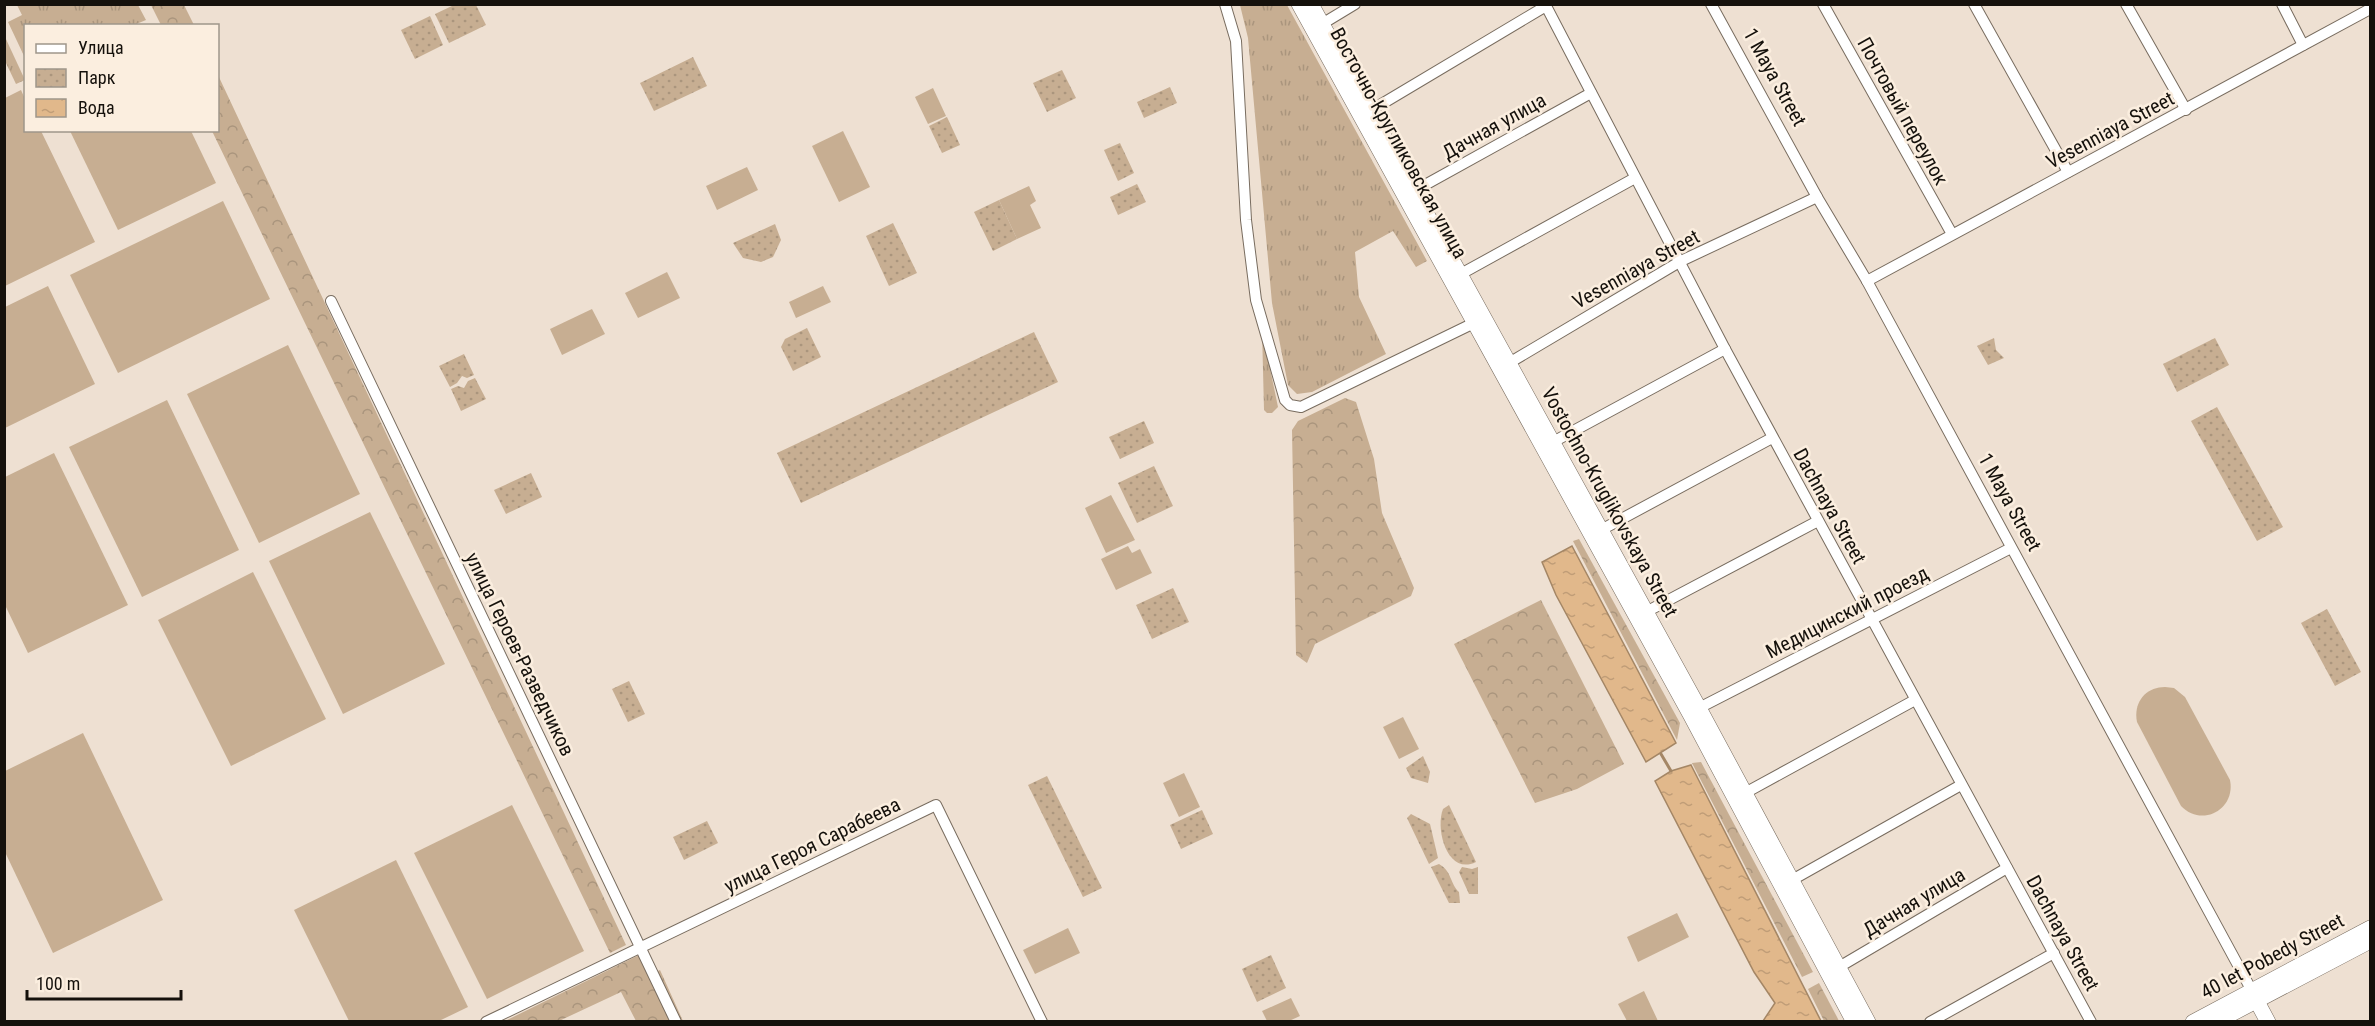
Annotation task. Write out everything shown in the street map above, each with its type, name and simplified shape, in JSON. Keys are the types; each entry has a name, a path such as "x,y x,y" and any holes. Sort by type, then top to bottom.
{"main road":[{"name":"Восточно-Кругликовская улица","path":"1299,4 1691,716 1854,1022"},
{"name":"Vostochno-Kruglikovskaya Street","path":"1311,4 1699,708 1868,1022"},
{"name":"40 let Pobedy Street","path":"2254,996 2370,928"},
{"name":"40 let Pobedy Street","path":"2193,1022 2370,941"},
{"path":"2216,1022 2254,996"},
{"name":"1 Maya Street","path":"2254,996 2268,1022"}],"street":[{"path":"1225,4 1236,41 1243,123 1246,220 1257,300 1285,400 1290,405 1301,407 1474,323"},
{"path":"1322,24 1355,4"},
{"name":"1 Maya Street","path":"1712,4 1816,197 1867,281 2254,996"},
{"name":"Почтовый переулок","path":"1823,4 1952,234"},
{"path":"1974,4 2068,172"},
{"path":"2126,4 2186,110"},
{"path":"2282,4 2303,45"},
{"path":"1370,111 1546,5"},
{"name":"Dachnaya Street","path":"1546,5 1772,438 2091,1022"},
{"name":"Vesenniaya Street","path":"1867,281 2370,9"},
{"name":"Дачная улица","path":"1414,191 1591,93"},
{"path":"1460,274 1635,178"},
{"name":"Vesenniaya Street","path":"1509,363 1681,261 1816,197"},
{"name":"улица Героев-Разведчиков","path":"331,301 676,1022"},
{"path":"1553,442 1725,349"},
{"path":"1601,530 1772,438"},
{"path":"1646,612 1818,521"},
{"name":"Медицинский проезд","path":"1699,708 2011,548"},
{"path":"1745,793 1915,700"},
{"path":"1792,880 1961,785"},
{"name":"улица Героя Сарабеева","path":"486,1022 936,805 1042,1022"},
{"name":"Дачная улица","path":"1839,968 2007,868"},
{"path":"1930,1022 2054,953"}],"green space":[{"path":"17,5 138,5 146,20 136,24 24,24 24,56 8,22 22,15"},
{"path":"151,5 184,5 194,24 160,24"},
{"path":"454,5 476,5 486,25 449,43 435,14"},
{"path":"1240,5 1287,5 1427,261 1416,267 1393,231 1355,252 1359,297 1386,354 1312,392 1297,394 1288,385 1272,303 1248,38"},
{"path":"430,16 443,45 415,59 401,30"},
{"path":"5,37 24,80 16,84 5,61"},
{"path":"693,57 707,86 654,111 640,83"},
{"path":"1062,70 1076,98 1047,112 1033,83"},
{"path":"219,77 626,945 610,953 212,132 219,132"},
{"path":"1170,87 1177,103 1144,118 1137,102"},
{"path":"933,88 946,116 928,124 915,97"},
{"path":"21,90 24,97 24,132 41,132 95,242 5,286 5,98"},
{"path":"947,117 960,145 942,153 929,126"},
{"path":"843,131 870,187 839,202 812,146"},
{"path":"70,132 191,132 216,183 118,230"},
{"path":"1120,143 1134,173 1118,181 1104,150"},
{"path":"747,167 758,190 717,210 706,186"},
{"path":"1137,184 1146,202 1118,215 1110,197"},
{"path":"1029,186 1036,201 1030,205 1041,228 1017,239 999,200"},
{"path":"999,200 1017,239 993,251 974,212"},
{"path":"223,201 270,299 118,373 70,275"},
{"path":"893,223 917,273 889,286 866,236"},
{"path":"775,224 781,240 773,257 761,262 743,258 733,243"},
{"path":"667,272 680,298 638,318 625,293"},
{"path":"48,286 95,384 5,428 5,307"},
{"path":"823,286 831,302 796,318 789,302"},
{"path":"592,309 605,334 562,355 550,329"},
{"path":"807,328 821,357 793,371 781,347 785,339"},
{"path":"1262,330 1278,407 1272,413 1264,410"},
{"path":"1034,332 1058,382 801,503 777,453"},
{"path":"1994,338 1996,350 2004,358 1988,365 1977,346"},
{"path":"2215,338 2229,365 2177,392 2163,364"},
{"path":"288,345 360,494 259,543 187,394"},
{"path":"464,354 474,375 467,378 462,376 450,387 439,366"},
{"path":"475,378 486,399 461,411 451,389 458,386 464,388 468,381"},
{"path":"1345,398 1356,402 1374,459 1382,513 1414,588 1411,596 1315,644 1307,663 1296,655 1292,430 1298,421"},
{"path":"167,400 239,550 142,597 69,447"},
{"path":"2217,407 2283,527 2257,541 2191,421"},
{"path":"1144,421 1154,443 1120,459 1109,437"},
{"path":"54,453 128,605 28,653 5,605 5,477"},
{"path":"1154,466 1173,506 1137,523 1118,483"},
{"path":"531,473 542,497 506,514 494,490"},
{"path":"1111,495 1135,540 1106,553 1085,508"},
{"path":"370,512 445,664 343,714 269,561"},
{"path":"1579,539 1680,723 1677,740 1573,541"},
{"path":"1128,546 1132,553 1140,549 1152,573 1116,590 1101,559"},
{"path":"253,572 326,719 231,766 158,620"},
{"path":"1173,588 1189,622 1152,639 1136,605"},
{"path":"1541,600 1624,764 1577,789 1535,803 1454,644"},
{"path":"2327,609 2361,672 2335,686 2301,623"},
{"path":"629,681 645,714 628,722 612,689"},
{"path":"2165,687 2174,688 2185,697 2230,780 2228,799 2216,812 2198,815 2181,806 2137,722 2137,708 2142,697 2152,690"},
{"path":"1403,717 1419,749 1399,759 1383,727"},
{"path":"83,733 163,900 53,953 5,852 5,771"},
{"path":"1423,756 1430,772 1428,783 1411,778 1406,768"},
{"path":"1701,762 1813,972 1802,977 1692,763"},
{"path":"1184,773 1200,807 1179,817 1163,783"},
{"path":"1047,776 1102,888 1083,897 1028,785"},
{"path":"512,805 584,951 487,999 414,853"},
{"path":"1449,805 1476,862 1466,865 1457,862 1446,848 1442,838 1441,818 1443,809"},
{"path":"1202,810 1213,834 1181,849 1170,825"},
{"path":"1411,814 1430,824 1438,858 1429,864 1407,818"},
{"path":"707,821 718,843 684,860 673,837"},
{"path":"396,860 468,1007 439,1021 349,1021 294,910"},
{"path":"1439,864 1446,870 1459,892 1460,903 1449,903 1431,867"},
{"path":"1462,867 1472,869 1478,867 1478,894 1469,894 1459,872"},
{"path":"1677,913 1689,937 1638,962 1627,937"},
{"path":"1068,928 1080,953 1035,974 1023,950"},
{"path":"639,955 649,975 660,970 683,1021 636,1021 621,992 559,1021 503,1022"},
{"path":"1271,955 1286,988 1257,1002 1242,969"},
{"path":"1819,983 1839,1021 1824,1021 1808,989"},
{"path":"1644,991 1658,1021 1627,1021 1618,1004"},
{"path":"1291,998 1300,1016 1289,1021 1267,1021 1262,1011"}],"water":[{"path":"1572,546 1676,743 1646,762 1556,595 1542,562"},
{"path":"1691,765 1821,1021 1763,1021 1775,1003 1754,972 1655,781 1671,771"}],"waterway":[{"path":"1661,754 1671,771"}]}
